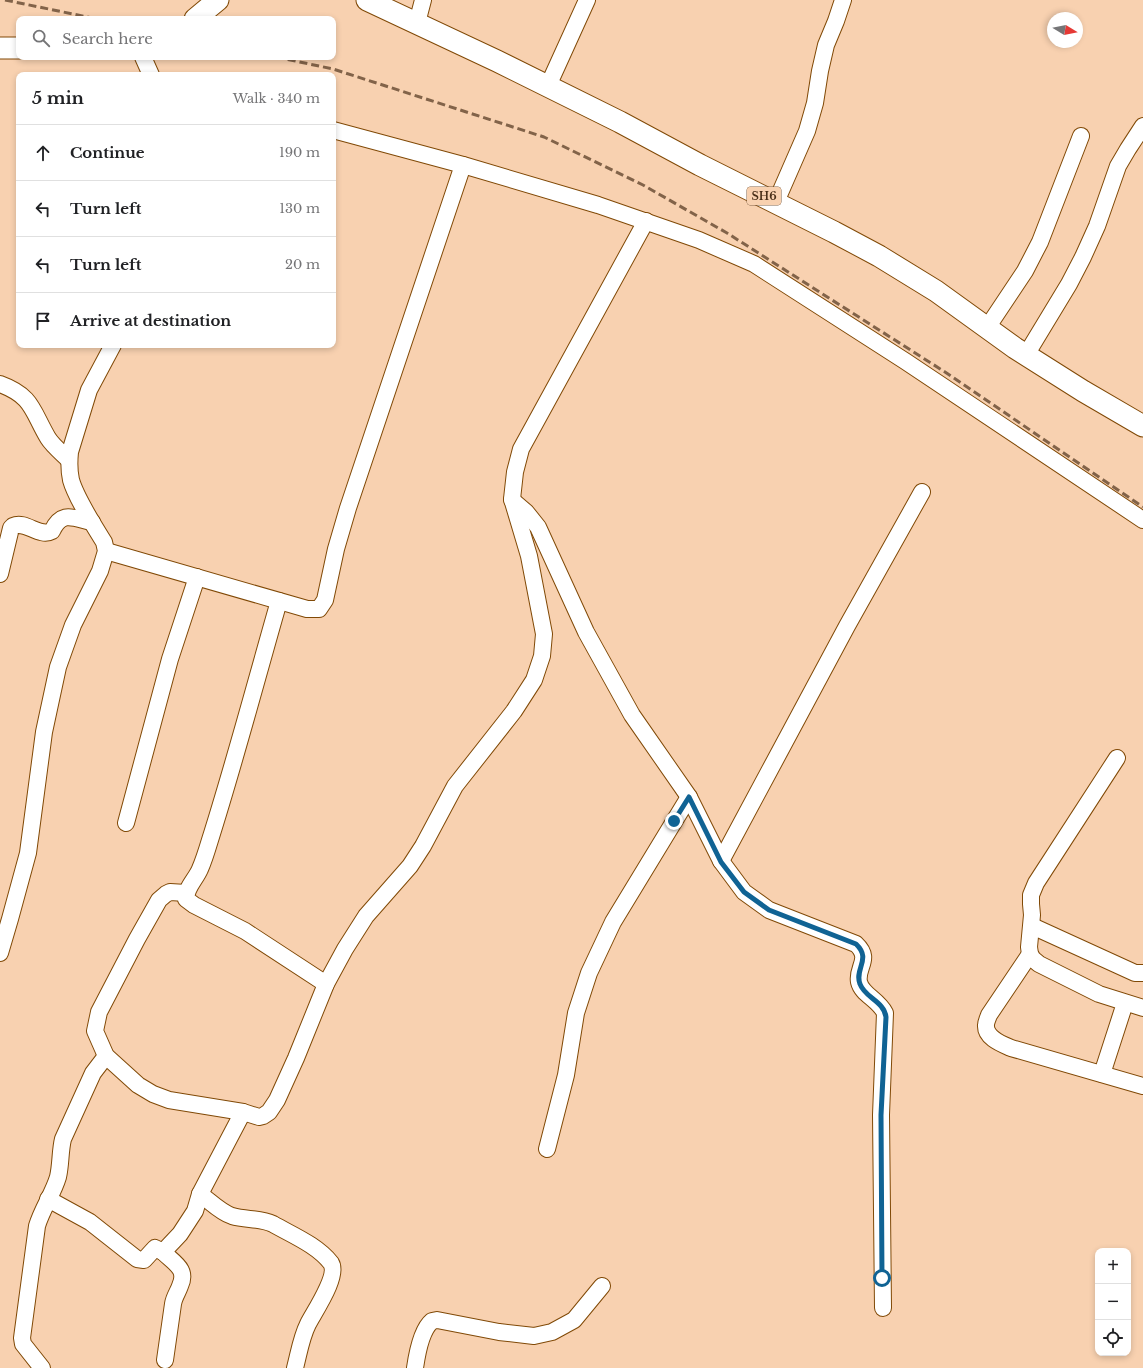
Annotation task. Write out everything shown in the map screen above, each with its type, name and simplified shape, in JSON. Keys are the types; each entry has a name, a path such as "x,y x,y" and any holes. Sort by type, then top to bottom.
{"main road":[{"path":"199,16 218,0"},
{"name":"SH6","path":"367,0 548,86 879,256 936,291 1026,355 1143,426"},
{"path":"0,48 16,48"}],"street":[{"path":"418,24 423,0"},
{"path":"548,86 587,0"},
{"path":"776,202 807,131 815,103 820,70 826,45 843,0"},
{"path":"144,60 149,72"},
{"path":"1026,355 1069,284 1083,257 1097,226 1118,166 1143,126"},
{"path":"336,131 463,165 598,205 699,240 754,264 905,361 1143,520"},
{"path":"987,328 1025,271 1040,242 1081,136"},
{"path":"106,551 279,601 314,610 319,609 325,600 336,549 348,508 463,165"},
{"path":"186,893 170,892 159,900 99,1012 95,1031 106,1056 138,1084 159,1096 169,1100 243,1112 259,1117 263,1116 273,1106 296,1058 326,984 345,949 366,916 410,866 423,846 455,786 514,711 534,680 542,656 544,634 529,556 512,499 515,472 521,449 646,221"},
{"path":"0,953 28,853 44,732 58,667 73,625 100,571 106,551 104,542 72,482 69,460 70,452 89,390 111,348"},
{"path":"0,384 18,392 31,404 48,439 69,460"},
{"path":"721,862 847,626 922,492"},
{"path":"512,499 526,512 538,528 586,632 632,714 689,797 721,862 744,892 769,910 856,944 861,949 864,956 859,981 862,989 882,1006 885,1013 881,1115 883,1308"},
{"path":"0,518 47,533 52,531 57,522 64,517 72,517 92,522"},
{"path":"0,574 11,528 15,524"},
{"path":"126,823 170,659 197,578"},
{"path":"279,601 209,842 200,869 186,893 186,898 194,905 245,931 326,984"},
{"path":"1117,758 1036,883 1031,895 1032,926 1029,947 1030,954 1033,959 1046,967 1099,994 1143,1008"},
{"path":"547,1149 566,1075 576,1013 590,973 613,922 689,797"},
{"path":"1032,926 1127,970 1135,973 1143,973"},
{"path":"1030,954 989,1015 986,1026 988,1035 1011,1048 1143,1086"},
{"path":"1102,1074 1125,1002"},
{"path":"42,1368 23,1344 22,1332 37,1226 58,1176 63,1139 93,1073 106,1056"},
{"path":"163,1252 180,1234 195,1211 200,1194 243,1112"},
{"path":"200,1194 232,1216 266,1221 273,1224 314,1248 331,1263 333,1268 331,1278 308,1324 295,1368"},
{"path":"48,1199 90,1222 137,1259 144,1260 155,1248 163,1252 182,1270 183,1280 174,1299 165,1360"},
{"path":"415,1368 417,1355 425,1329 432,1320 499,1332 534,1336 540,1335 552,1332 574,1320 602,1286"}],"railway":[{"path":"5,0 82,16"},
{"path":"290,60 333,69 544,137 643,185 727,233 945,372 1143,507"}],"route":[{"path":"674,821 689,797 721,862 744,892 769,910 791,920 856,944 861,949 864,956 859,981 864,992 882,1006 886,1017 881,1115 882,1278"}]}
